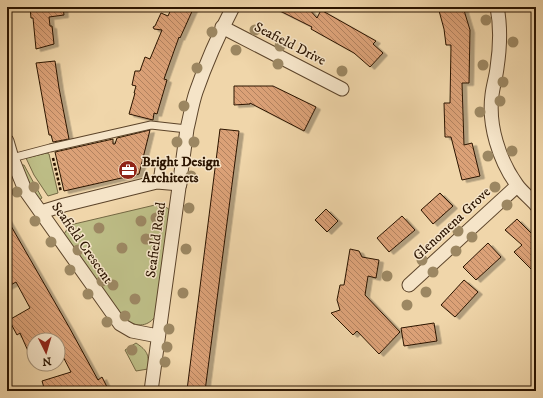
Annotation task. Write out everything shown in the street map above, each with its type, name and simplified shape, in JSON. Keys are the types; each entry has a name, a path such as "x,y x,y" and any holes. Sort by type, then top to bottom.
{"street":[{"name":"Seafield Road","path":"151,391 187,129 196,93 205,68 222,28 233,7"},
{"path":"497,7 499,20 499,44 497,69 492,95 491,120 496,139 506,165 517,186 536,204"},
{"name":"Seafield Drive","path":"222,28 342,89"},
{"name":"Seafield Crescent","path":"7,141 25,190 120,324 132,331 158,336"},
{"path":"40,212 157,182 180,184"},
{"name":"Glenomena Grove","path":"409,285 517,186"}],"lane":[{"path":"12,158 151,125 164,129 187,129"},
{"path":"157,182 159,168"}],"path":[{"path":"50,148 64,205"}],"green space":[{"path":"47,153 49,154 58,193 48,196 34,175 26,158"},
{"path":"24,165 42,198 39,200 21,167"},
{"path":"155,205 163,205 170,210 155,317 148,323 137,325 125,320 64,234 70,225"},
{"path":"136,343 143,348 147,354 148,369 136,371 125,350"}],"building":[{"path":"30,7 63,7 64,15 49,17 50,26 52,26 54,44 36,49 33,18 31,18"},
{"path":"172,7 194,7 180,38 179,37 164,79 167,80 157,114 154,113 153,120 129,114 136,86 132,85 135,71 140,71 145,57 150,59 162,30 154,29 153,27 155,26 161,13 168,16"},
{"path":"272,7 307,7 317,18 321,10 376,41 373,44 383,53 370,67 354,53 311,29 312,27"},
{"path":"438,7 463,7 470,30 469,83 462,83 464,145 472,143 480,176 462,180 451,137 445,137 444,103 450,103 451,45 446,45 444,29"},
{"path":"55,61 69,139 53,142 51,135 49,135 36,63"},
{"path":"234,86 273,86 316,107 304,131 250,103 234,105"},
{"path":"220,129 239,131 205,391 187,390"},
{"path":"150,130 139,174 64,191 55,152 113,139 113,144 115,144 117,138"},
{"path":"440,193 453,206 433,224 421,210"},
{"path":"326,209 338,221 327,232 315,220"},
{"path":"402,216 415,230 389,252 377,238"},
{"path":"7,219 98,380 102,377 108,389 102,391 45,391 42,381 71,372 66,362 66,332 26,332 26,346 20,333 17,335 9,320 30,308 16,282 7,287"},
{"path":"517,219 536,238 536,274 514,252 522,245 505,230"},
{"path":"488,243 501,257 476,280 463,267"},
{"path":"350,249 359,251 362,257 379,260 376,278 368,276 365,295 400,332 379,354 357,331 353,335 331,313 340,310 337,300 340,285 344,285"},
{"path":"464,280 478,292 455,317 441,305"},
{"path":"434,323 437,341 404,346 401,328"}],"place":[{"name":"Bright Design Architects","path":"128,170"}]}
